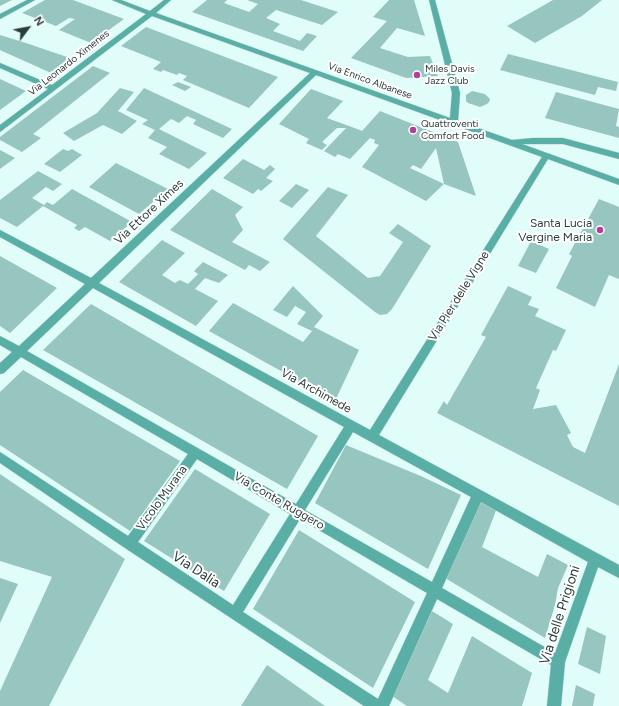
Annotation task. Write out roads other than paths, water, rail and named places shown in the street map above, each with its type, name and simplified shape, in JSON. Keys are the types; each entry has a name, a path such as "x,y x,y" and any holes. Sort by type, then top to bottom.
{"street":[{"path":"0,17 32,0"},
{"name":"Via Enrico Albanese","path":"115,0 619,182"},
{"name":"Via Leonardo Ximenes","path":"0,129 168,0"},
{"path":"432,0 456,93 454,122"},
{"path":"0,65 53,88"},
{"name":"Via Ettore Ximes","path":"0,370 315,72"},
{"path":"510,143 533,140 563,141 619,156"},
{"name":"Via Pier delle Vigne","path":"372,436 547,156"},
{"name":"Via Archimede","path":"0,233 619,572"},
{"name":"Via Conte Ruggero","path":"0,340 558,662"},
{"path":"235,614 351,425"},
{"name":"Vicolo Murana","path":"129,544 195,453"},
{"name":"Via Dalia","path":"0,457 129,544 376,706"},
{"path":"382,706 478,494"},
{"name":"Via delle Prigioni","path":"554,706 558,662 595,559"}],"place":[{"name":"Miles Davis Jazz Club","path":"417,75"},
{"name":"Quattroventi Comfort Food","path":"413,130"},
{"name":"Santa Lucia Vergine Maria","path":"600,230"}]}
